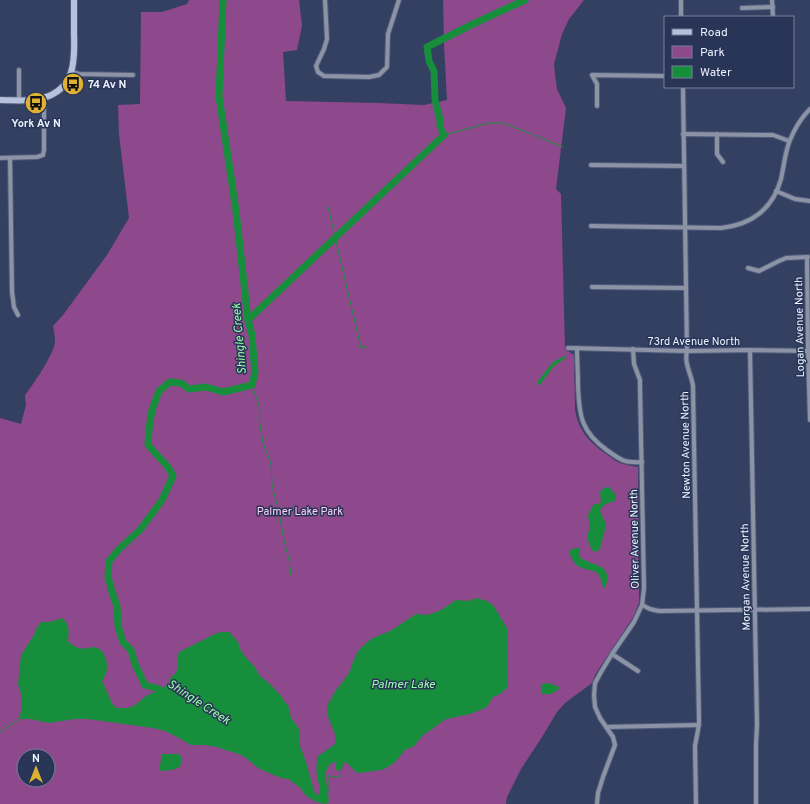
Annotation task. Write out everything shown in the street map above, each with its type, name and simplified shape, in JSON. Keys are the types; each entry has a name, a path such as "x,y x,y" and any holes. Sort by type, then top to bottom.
{"street":[{"path":"0,100 32,100 43,98 51,95 59,89 67,80 72,72 74,56 74,0"},
{"path":"325,0 327,39 316,66 318,72 324,76 369,77 379,75 386,67 388,34 400,0"},
{"path":"681,0 681,16"},
{"path":"772,0 773,16"},
{"path":"742,8 772,7"},
{"path":"19,70 19,100"},
{"path":"72,72 79,74 133,75"},
{"path":"597,106 597,84 592,75 664,76"},
{"name":"Newton Avenue North","path":"683,88 688,351 686,363 693,386 699,725 695,746 696,804"},
{"path":"0,158 37,157 43,155 43,98"},
{"path":"591,226 721,228 741,224 750,220 766,207 776,191 789,141 802,118 810,109"},
{"path":"683,134 773,135 789,141"},
{"path":"717,134 717,154 722,162"},
{"path":"10,158 12,292 14,307 18,315"},
{"path":"591,165 684,166"},
{"path":"776,191 795,199 810,201"},
{"path":"748,268 759,271 786,258 809,257"},
{"name":"Logan Avenue North","path":"809,257 810,420"},
{"path":"592,287 686,288"},
{"name":"73rd Avenue North","path":"568,348 688,351 809,351"},
{"path":"577,348 579,412 587,431 601,446 621,460 627,462 642,462"},
{"name":"Oliver Avenue North","path":"597,804 598,793 615,746 613,737 598,712 594,701 595,683 612,654 634,622 642,605 644,588 640,380 634,364 633,349"},
{"name":"Morgan Avenue North","path":"750,350 757,725 756,804"},
{"path":"642,605 659,611 810,609"},
{"path":"612,654 638,671"},
{"path":"606,727 699,725"}],"green space":[{"name":"Palmer Lake Park","path":"189,0 299,0 302,26 297,50 283,52 286,101 424,105 447,100 443,0 584,0 569,19 562,34 554,64 557,89 566,108 556,189 561,194 565,349 574,355 575,409 576,416 585,435 594,445 618,462 638,467 639,602 634,616 600,667 592,683 565,703 557,712 521,769 507,797 506,804 0,804 0,418 21,424 26,405 25,395 43,369 54,347 55,340 53,326 63,315 107,255 129,218 119,134 118,105 140,104 141,12 162,12 187,4"}],"water":[{"path":"565,356 566,358 554,366 539,386 537,382 553,362"},
{"path":"609,487 616,495 616,500 605,504 600,511 606,527 600,549 596,552 591,548 588,540 588,533 590,529 588,515 594,504 601,502 600,492 604,488"},
{"path":"579,548 580,557 582,559 598,565 605,571 607,581 605,588 596,572 578,566 572,559 569,551"},
{"name":"Palmer Lake","path":"476,598 487,601 493,605 507,628 507,688 500,694 493,697 487,707 470,714 446,719 424,734 414,746 406,749 395,762 388,767 381,770 359,773 347,763 336,762 330,764 325,773 329,801 326,804 317,802 307,796 303,792 298,781 294,778 285,779 276,776 258,768 245,757 236,753 217,747 191,745 165,731 88,719 74,719 49,723 30,719 19,719 21,711 21,694 18,684 21,655 41,622 51,622 61,618 66,622 69,631 68,641 70,643 80,648 85,649 94,647 101,650 107,665 106,673 102,681 113,705 117,708 134,706 146,696 168,684 171,677 177,670 179,652 215,634 229,632 238,642 241,651 254,666 260,676 270,684 288,705 291,718 298,727 300,733 300,746 314,791 317,795 319,794 320,786 317,778 317,757 335,744 335,734 327,714 327,706 336,690 350,671 358,651 371,639 392,630 416,614 428,615 441,610 456,600 469,601"},
{"path":"549,683 559,687 559,689 551,694 542,694 541,686"},
{"path":"162,754 179,754 182,758 180,767 172,770 159,771"}],"waterway":[{"name":"Shingle Creek","path":"167,695 159,689 145,685 135,664 131,650 123,642 118,626 117,606 108,577 109,561 120,548 140,530 162,500 173,476 168,467 148,445 152,410 159,391 170,382 181,383 189,389 206,387 223,392 252,385 255,372 252,335 248,320 236,211 219,96 223,0"},
{"path":"440,126 435,100 434,71 429,61 427,47 525,0"},
{"path":"444,135 489,123 503,123 531,134"},
{"path":"248,320 444,135 442,131"},
{"path":"534,135 563,147"},
{"path":"328,207 361,348 367,347"},
{"path":"252,385 260,409 259,419 263,443 271,463 272,485 279,512 291,575"},
{"path":"0,732 19,719"},
{"path":"339,767 343,753"},
{"path":"328,792 328,776 340,777 339,767"},
{"name":"Shingle Creek","path":"286,773 305,787"}],"place":[{"name":"74 Av N","path":"73,84"},
{"name":"York Av N","path":"36,103"}]}
